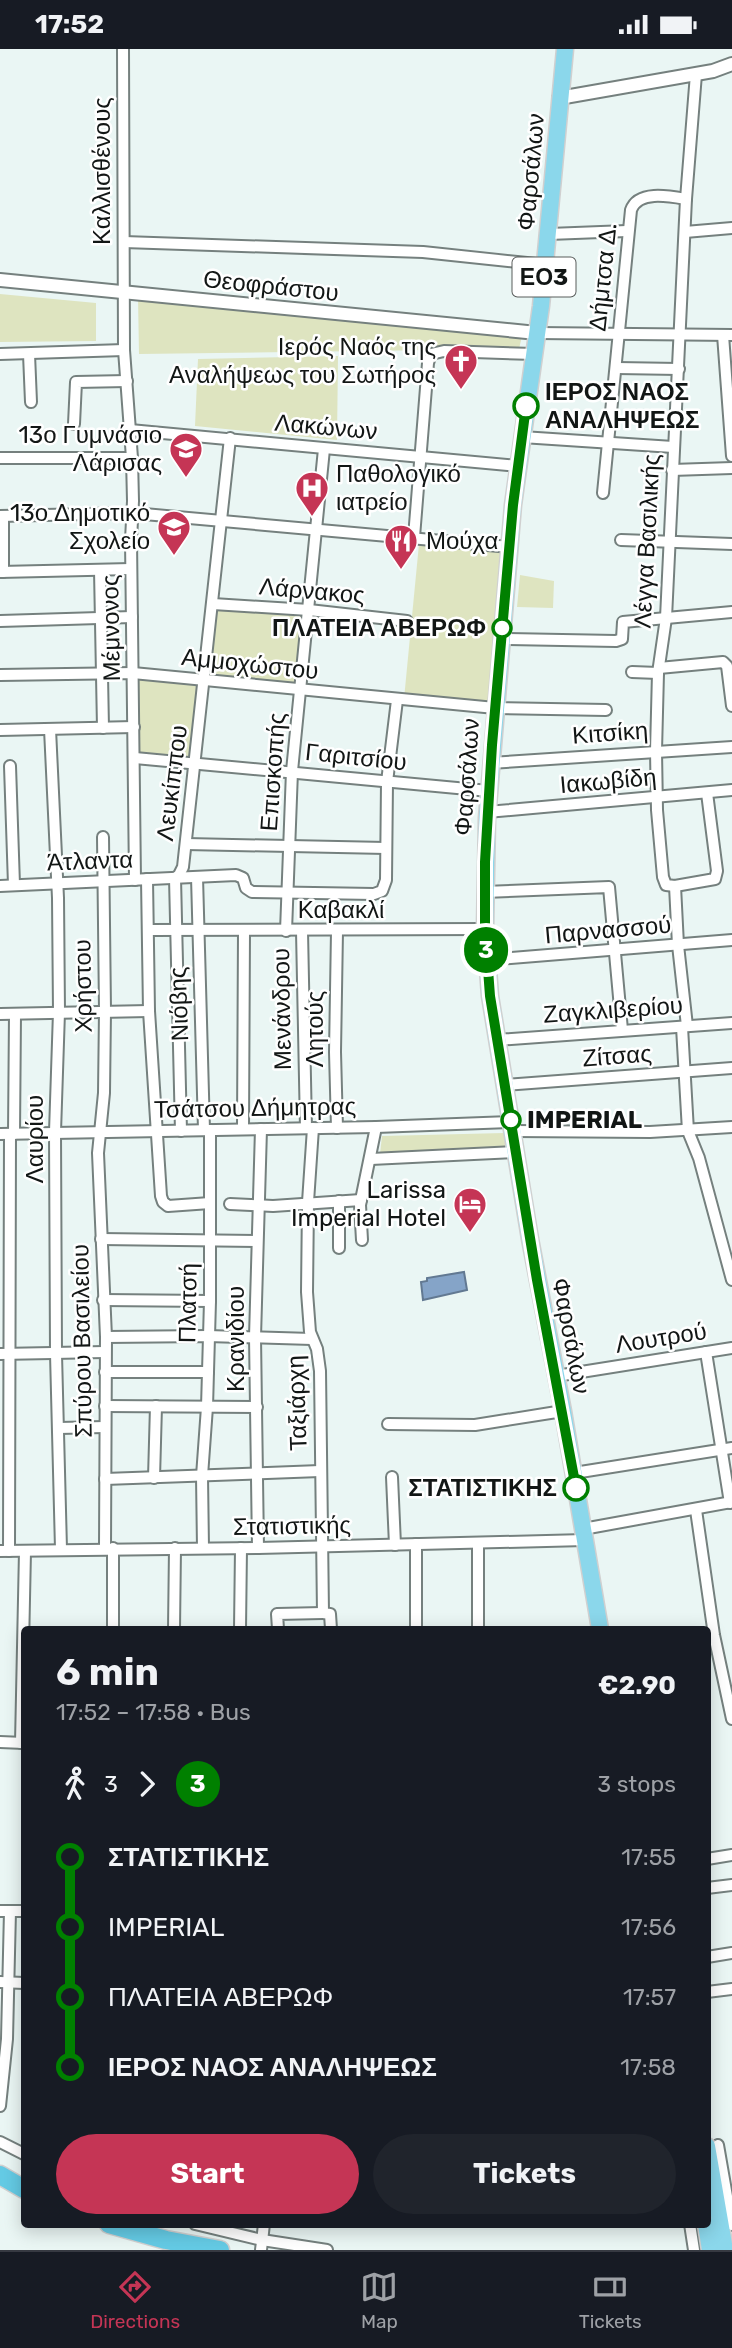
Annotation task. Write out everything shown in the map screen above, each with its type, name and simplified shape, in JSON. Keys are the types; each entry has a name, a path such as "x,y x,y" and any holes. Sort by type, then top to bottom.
{"highway":[{"path":"0,2175 21,2187"},
{"path":"126,2228 166,2240 220,2250"}],"main road":[{"name":"Φαρσάλων","path":"565,49 546,265 518,466 501,639 487,812 484,892 486,960 497,1040 599,1626"},
{"path":"711,2146 725,2250"},
{"path":"707,2228 710,2250"}],"street":[{"name":"Καλλισθένους","path":"123,49 123,292"},
{"path":"559,98 713,71 732,64"},
{"path":"713,71 732,73"},
{"name":"Λέγγα Βασιλικής","path":"696,74 686,199 666,618 658,671 657,798 678,945 685,1027 683,1072 688,1131 699,1158 732,1280"},
{"name":"Δήμτσα Δ.","path":"603,493 631,210 637,200 665,197 686,199"},
{"path":"685,232 732,228"},
{"path":"549,234 627,231"},
{"path":"124,241 423,252 546,265"},
{"name":"Θεοφράστου","path":"0,280 537,334"},
{"name":"Μέμνονος","path":"123,292 124,350 132,458 135,880"},
{"path":"537,334 727,335 732,456"},
{"path":"0,354 124,350"},
{"path":"414,537 431,353 444,351 534,354"},
{"path":"29,354 31,402"},
{"name":"Δήμτσα Δ.","path":"617,368 679,369"},
{"path":"74,424 76,382 127,381"},
{"name":"Λακώνων","path":"131,430 518,466"},
{"path":"522,437 673,447"},
{"name":"Λευκίππου","path":"181,1131 175,878 181,872 196,764 230,438"},
{"name":"Επισκοπής","path":"286,931 292,771 324,449"},
{"path":"0,458 132,458"},
{"path":"672,470 732,468"},
{"path":"131,569 2,572 1,516 133,513 510,547"},
{"path":"621,540 732,544"},
{"path":"100,570 103,728"},
{"name":"Λάρνακος","path":"213,604 309,610 407,621"},
{"path":"501,639 616,641 622,639 621,622 732,613"},
{"path":"0,621 132,617"},
{"path":"632,672 723,662 727,666 732,706"},
{"name":"Αμμοχώστου","path":"0,675 133,673 495,708 606,710"},
{"path":"186,844 386,848 387,782 397,700"},
{"path":"0,730 134,727"},
{"name":"Λαυρίου","path":"50,729 57,883 59,1012 55,1132 56,1353 61,1549"},
{"name":"Κιτσίκη","path":"491,763 732,747"},
{"name":"Γαριτσίου","path":"135,758 489,791"},
{"path":"10,766 14,885"},
{"name":"Ιακωβίδη","path":"487,812 732,790"},
{"path":"670,885 710,881 716,877 707,793"},
{"name":"Χρήστου","path":"101,1133 105,1011 103,837"},
{"name":"Άτλαντα","path":"0,886 236,875 243,878 250,891 287,894 374,894 382,891 386,880 386,848"},
{"name":"Νιόβης","path":"197,877 207,1130"},
{"path":"148,879 149,1011 161,1196 164,1205 210,1203"},
{"path":"484,892 609,887 622,1030"},
{"name":"Καβακλί","path":"148,930 244,932 485,929"},
{"name":"Μενάνδρου","path":"302,931 309,1128"},
{"name":"Λητούς","path":"337,931 337,1128"},
{"path":"243,1129 244,932"},
{"name":"Παρνασσού","path":"486,960 732,940"},
{"path":"0,1014 149,1011"},
{"path":"4,1551 8,1134 15,1014"},
{"name":"Ζαγκλιβερίου","path":"497,1040 732,1023"},
{"name":"Ζίτσας","path":"505,1085 732,1068"},
{"name":"Τσάτσου Δήμητρας","path":"8,1134 512,1126 688,1131 732,1127"},
{"path":"362,1240 361,1200 376,1127"},
{"name":"Ταξιάρχη","path":"309,1128 307,1292 309,1327 317,1349 320,1371 323,1613 330,1614 331,1626"},
{"name":"Κρανιδίου","path":"258,1548 255,1337 261,1129"},
{"name":"Πλατσή","path":"203,1548 202,1476 210,1301 207,1130"},
{"name":"Σπύρου Βασιλείου","path":"101,1133 98,1157 106,1337 105,1479 113,1626"},
{"path":"371,1159 516,1152"},
{"path":"230,1204 361,1200"},
{"path":"338,1201 339,1248"},
{"path":"102,1239 257,1241"},
{"path":"103,1300 210,1301"},
{"path":"106,1337 312,1339"},
{"name":"Λουτρού","path":"556,1376 732,1348"},
{"path":"5,1354 105,1352"},
{"path":"706,1352 727,1449 731,1503"},
{"path":"105,1372 208,1372"},
{"path":"104,1406 257,1407"},
{"path":"154,1478 156,1406"},
{"path":"388,1424 475,1425 563,1411"},
{"path":"59,1429 105,1427"},
{"path":"574,1473 727,1449"},
{"path":"105,1479 320,1471"},
{"path":"392,1477 395,1545"},
{"name":"Στατιστικής","path":"4,1551 478,1543 584,1534 731,1503"},
{"path":"696,1510 710,1626"},
{"path":"478,1543 478,1626"},
{"path":"416,1544 416,1626"},
{"path":"174,1626 175,1548"},
{"path":"240,1626 241,1548"},
{"path":"24,1626 25,1551"},
{"path":"278,1626 277,1614 323,1613"},
{"path":"711,1635 732,1719"},
{"path":"0,1742 21,1743"},
{"path":"711,1858 732,1855"},
{"path":"711,1888 732,1885"},
{"path":"0,2106 6,2057 5,1911"},
{"path":"711,1956 732,1953"},
{"path":"711,1992 732,1989"},
{"path":"0,2142 21,2152"},
{"path":"732,2144 711,2146 732,2225"},
{"path":"208,2228 262,2245 327,2250"},
{"path":"691,2228 694,2250"}],"green space":[{"path":"0,294 96,303 96,341 0,342"},
{"path":"138,297 522,336 519,349 139,354"},
{"path":"338,356 337,440 195,426 198,359"},
{"path":"419,544 503,550 490,705 404,699"},
{"path":"520,575 554,581 553,608 517,607"},
{"path":"213,604 309,610 301,690 205,680"},
{"path":"133,673 205,680 196,764 135,758"},
{"path":"504,1133 506,1149 380,1154 382,1136"}],"water":[{"path":"464,1272 467,1290 423,1300 421,1282 427,1281 427,1278"}],"bus line":[{"name":"3","path":"526,406 513,505 492,745 484,892 486,960 537,1280 576,1488"}],"place":[{"name":"Ιερός Ναός της Αναλήψεως του Σωτήρος","path":"461,391"},
{"name":"ΙΕΡΟΣ ΝΑΟΣ ΑΝΑΛΗΨΕΩΣ","path":"526,406"},
{"name":"13ο Γυμνάσιο Λάρισας","path":"186,479"},
{"name":"Παθολογικό ιατρείο","path":"312,518"},
{"name":"13ο Δημοτικό Σχολείο","path":"174,557"},
{"name":"Μούχα","path":"401,571"},
{"name":"ΠΛΑΤΕΙΑ ΑΒΕΡΩΦ","path":"502,628"},
{"name":"IMPERIAL","path":"511,1120"},
{"name":"Larissa Imperial Hotel","path":"470,1234"},
{"name":"ΣΤΑΤΙΣΤΙΚΗΣ","path":"576,1488"}]}
